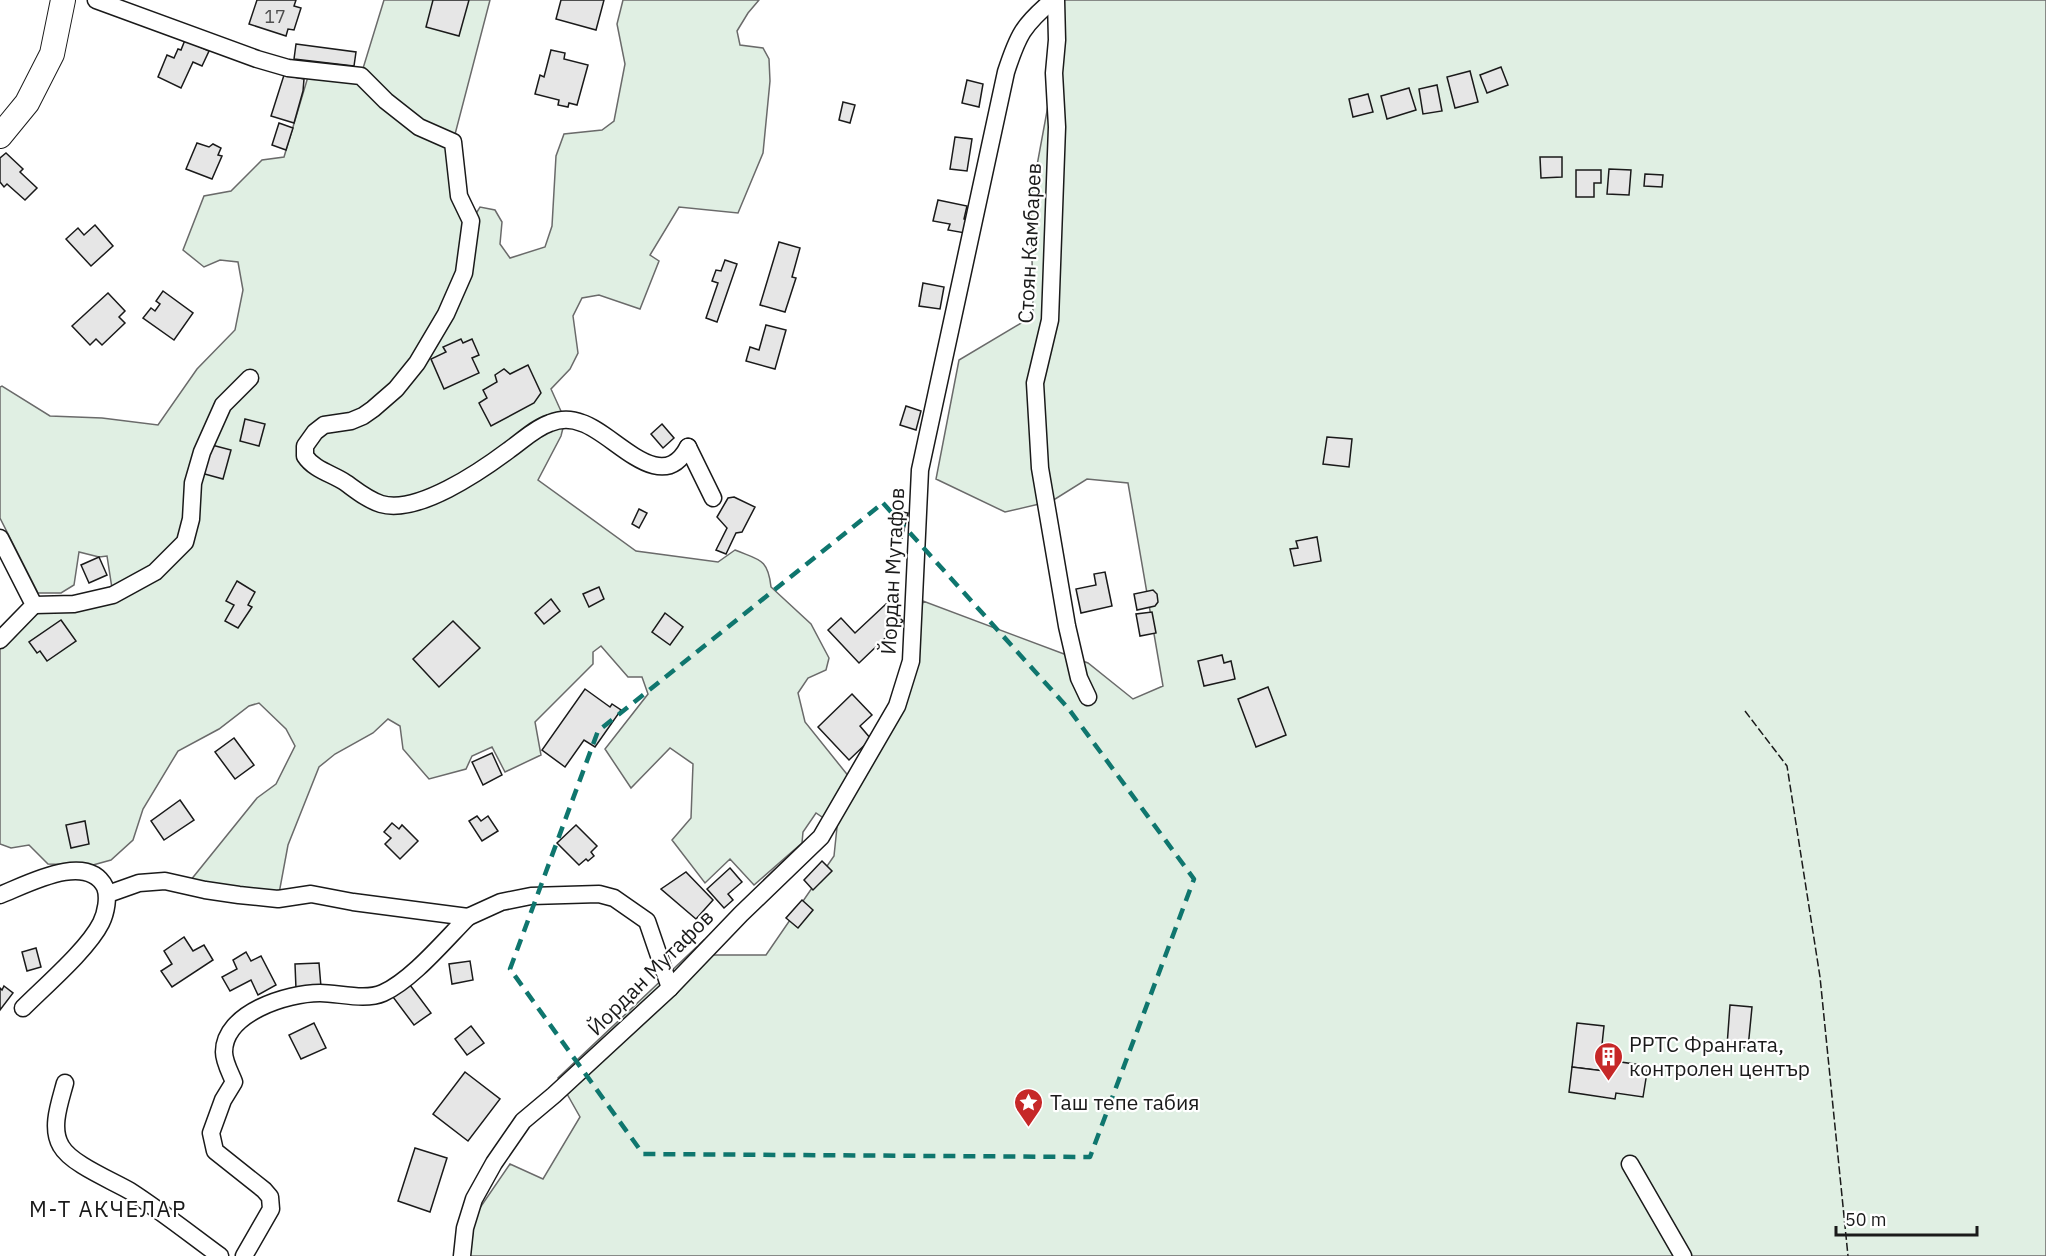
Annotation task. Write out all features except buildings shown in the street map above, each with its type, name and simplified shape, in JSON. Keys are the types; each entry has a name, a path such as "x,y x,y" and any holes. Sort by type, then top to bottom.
{"main road":[{"path":"0,136 27,103 52,54 63,0"}],"street":[{"path":"96,0 257,59 288,68 361,76 386,101 419,127 453,142 459,196 471,221 464,273 446,314 417,363 402,383 363,416 351,421 324,425 310,437 305,446 305,456 314,467 334,474 365,497 383,505 403,504 430,498 476,474 535,431 550,423 565,420 583,423 641,460 661,468 672,465 682,458 688,447 713,498"},
{"name":"Стоян Камбарев","path":"1054,0 1057,40 1054,73 1057,127 1050,320 1035,383 1040,468 1065,615 1079,678 1088,697"},
{"name":"Йордан Мутафов","path":"462,1256 465,1228 474,1199 494,1162 523,1121 670,988 741,914 821,837 897,706 911,661 920,470 1006,72 1014,47 1024,27 1035,14 1054,0"},
{"path":"0,640 33,604 74,604 113,595 155,572 185,542 191,519 193,483 202,452 223,405 250,378"},
{"path":"0,538 33,604"},
{"path":"0,895 63,870 93,874 102,882 108,894 102,921 89,941 23,1008"},
{"path":"108,894 139,883 165,881 204,890 249,896 278,899 311,894 353,902 468,917"},
{"path":"244,1256 272,1209 270,1197 215,1151 212,1133 223,1100 234,1082 224,1054 227,1036 235,1024 254,1010 280,1000 318,993 361,996 382,994 407,977 468,917 501,902 531,896 598,894 614,898 647,921 670,988"},
{"path":"64,1083 56,1131 60,1145 69,1158 131,1192 220,1256"},
{"path":"1629,1164 1683,1256"}],"highlighted area":[{"path":"883,503 1068,708 1194,879 1090,1157 643,1154 510,969 598,731"}],"green space":[{"path":"384,0 490,0 453,142 472,220 480,207 495,210 502,222 500,244 510,258 545,247 552,226 556,156 564,134 602,130 614,121 625,64 617,24 623,0 759,0 737,31 740,45 763,48 769,59 770,81 763,153 738,213 679,207 650,255 659,261 640,309 599,295 582,298 573,316 578,353 570,369 551,389 565,420 561,436 538,480 636,551 718,562 735,550 761,561 770,577 771,587 811,624 829,658 826,670 808,678 798,693 805,722 854,783 903,711 923,601 1088,663 1133,699 1163,686 1128,483 1087,479 1052,501 1005,512 936,479 959,360 1033,316 1031,198 1054,73 1056,0 2046,0 2046,1256 470,1256 475,1215 510,1164 543,1179 580,1117 558,1078 704,940 712,955 766,955 834,856 837,827 816,813 803,832 802,843 754,885 730,859 705,883 672,840 691,818 693,764 670,748 631,788 605,749 648,694 642,677 628,677 601,646 593,652 593,664 535,722 541,755 505,772 492,747 472,756 466,769 429,779 403,749 400,726 388,719 373,733 335,754 319,767 288,845 278,899 186,886 257,798 276,784 295,746 286,729 259,703 249,706 219,729 178,751 143,809 133,840 111,860 93,865 48,864 29,845 11,848 0,844 0,644 34,611 113,595 107,556 99,557 79,552 74,585 61,593 38,593 0,518 0,387 2,386 50,416 102,418 158,425 197,369 235,330 243,290 238,262 220,260 204,267 183,250 204,196 231,191 262,160 284,157 310,70 361,75"}],"fence":[{"path":"1745,711 1787,766 1820,977 1848,1256"}],"place":[{"name":"РРТС Франгата, контролен център","path":"1608,1082"},
{"name":"Таш тепе табия","path":"1029,1128"}],"district":[{"name":"М-Т АКЧЕЛАР","path":"108,1208"}]}
